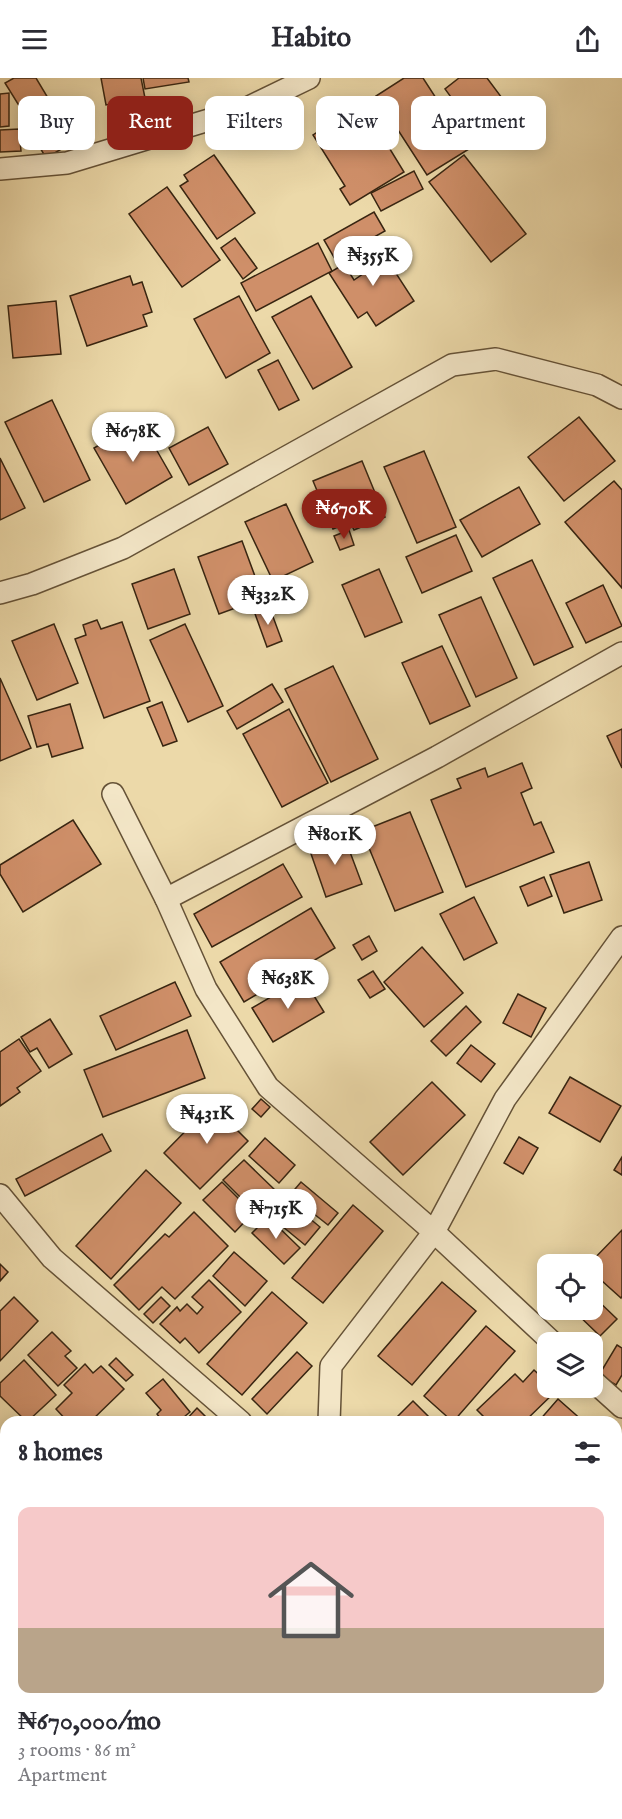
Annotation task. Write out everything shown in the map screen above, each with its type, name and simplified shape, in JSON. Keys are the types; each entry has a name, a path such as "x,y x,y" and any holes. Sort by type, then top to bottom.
{"street":[{"path":"0,170 67,163 245,109 309,78"},
{"path":"0,593 32,584 123,548 452,365 496,359 597,385 622,398"},
{"path":"166,898 437,757 622,653"},
{"path":"113,794 166,898 206,989 268,1088 434,1232 541,1332"},
{"path":"329,1416 331,1366 434,1232 506,1099 622,937"},
{"path":"0,1196 52,1258 234,1416"},
{"path":"603,1390 622,1407"}],"building":[{"path":"14,78 36,78 47,96 18,96 18,104 5,83"},
{"path":"101,78 141,78 145,96 107,96 106,105"},
{"path":"143,78 188,78 189,82 145,89"},
{"path":"404,78 423,78 435,96 411,96 411,150 467,150 427,175 399,132 399,96 376,96"},
{"path":"459,78 487,78 500,96 450,96 445,89"},
{"path":"9,93 9,126 0,127 0,94"},
{"path":"18,129 18,150 21,151 0,152 0,130"},
{"path":"41,150 60,150 46,158"},
{"path":"322,150 391,150 404,172 350,205 340,189 345,186"},
{"path":"214,155 255,213 217,239 180,186 188,181 184,175"},
{"path":"464,155 526,234 491,262 429,182"},
{"path":"414,171 423,189 381,211 371,193"},
{"path":"167,187 220,260 182,287 129,214"},
{"path":"374,212 385,231 335,259 324,240"},
{"path":"235,238 257,268 243,279 221,248"},
{"path":"375,241 414,301 376,326 367,312 358,318 329,273 344,264 354,280 370,269 359,251"},
{"path":"318,243 332,271 256,311 241,283"},
{"path":"130,276 133,285 142,282 152,312 143,315 147,326 87,346 70,296"},
{"path":"239,296 270,353 226,378 194,319"},
{"path":"311,296 352,367 313,389 272,317"},
{"path":"56,301 61,354 13,358 8,306"},
{"path":"278,360 299,400 279,410 258,370"},
{"path":"52,400 90,480 44,502 5,422"},
{"path":"579,417 615,461 564,501 528,457"},
{"path":"140,421 172,477 126,504 94,448"},
{"path":"208,427 228,464 189,485 169,448"},
{"path":"424,451 456,527 417,543 384,467"},
{"path":"0,458 25,508 0,520"},
{"path":"362,461 385,517 354,530 350,522 333,529 313,481"},
{"path":"614,481 622,490 622,588 565,522"},
{"path":"519,487 540,524 482,557 460,520"},
{"path":"286,504 313,562 273,581 245,522"},
{"path":"349,530 354,545 340,550 334,536"},
{"path":"456,535 472,571 422,593 406,557"},
{"path":"242,541 263,598 219,614 198,557"},
{"path":"532,560 573,647 534,665 493,578"},
{"path":"174,569 190,614 148,629 132,584"},
{"path":"379,569 402,622 365,637 342,585"},
{"path":"603,585 622,626 586,643 566,603"},
{"path":"481,597 517,678 476,697 439,615"},
{"path":"269,606 282,641 267,647 254,611"},
{"path":"97,620 101,629 122,622 150,701 104,718 75,639 86,635 83,625"},
{"path":"54,624 78,683 37,700 12,641"},
{"path":"185,624 223,706 188,722 150,640"},
{"path":"442,646 470,706 430,724 402,663"},
{"path":"333,666 378,759 331,782 285,689"},
{"path":"0,678 31,748 0,761"},
{"path":"272,684 283,702 237,729 227,711"},
{"path":"162,702 177,741 163,746 147,708"},
{"path":"70,704 83,748 52,757 48,744 37,747 28,716"},
{"path":"289,709 328,783 282,807 243,734"},
{"path":"622,729 622,768 607,736"},
{"path":"522,763 532,788 521,793 534,825 541,822 554,852 466,887 431,800 461,788 457,779 485,768 488,777"},
{"path":"410,812 443,892 395,911 362,831"},
{"path":"73,820 101,864 23,912 0,874 0,865"},
{"path":"344,836 362,884 326,897 309,848"},
{"path":"589,862 602,900 564,913 550,875"},
{"path":"283,864 302,897 212,947 194,914"},
{"path":"544,877 552,896 528,906 520,887"},
{"path":"474,897 497,943 464,960 440,914"},
{"path":"311,908 335,948 244,1002 220,962"},
{"path":"369,936 377,951 362,960 353,945"},
{"path":"422,947 463,993 424,1027 384,982"},
{"path":"373,971 385,989 370,998 358,980"},
{"path":"303,978 324,1012 273,1042 252,1008"},
{"path":"175,982 191,1016 116,1050 100,1016"},
{"path":"518,994 546,1008 531,1037 503,1023"},
{"path":"466,1006 481,1022 446,1056 431,1041"},
{"path":"50,1019 72,1054 49,1068 37,1048 30,1052 21,1037"},
{"path":"187,1030 205,1078 103,1117 84,1070"},
{"path":"19,1039 41,1071 17,1088 20,1092 0,1106 0,1052"},
{"path":"471,1045 495,1064 481,1082 457,1063"},
{"path":"570,1077 621,1106 600,1142 549,1113"},
{"path":"432,1082 465,1115 403,1175 370,1142"},
{"path":"261,1099 270,1107 261,1117 252,1109"},
{"path":"211,1105 221,1114 228,1107 243,1121 236,1129 248,1141 200,1189 164,1153"},
{"path":"102,1134 111,1151 25,1196 16,1179"},
{"path":"519,1137 538,1148 523,1174 504,1163"},
{"path":"265,1138 295,1165 279,1183 249,1156"},
{"path":"622,1157 622,1175 614,1170"},
{"path":"244,1160 276,1191 255,1212 223,1180"},
{"path":"146,1170 181,1203 111,1279 76,1246"},
{"path":"222,1182 253,1213 235,1232 203,1200"},
{"path":"301,1182 338,1213 328,1225 290,1195"},
{"path":"286,1199 320,1227 305,1245 271,1217"},
{"path":"353,1205 383,1231 323,1303 292,1278"},
{"path":"194,1212 228,1246 175,1299 162,1287 139,1310 114,1285 165,1234 169,1237"},
{"path":"268,1217 300,1248 284,1264 252,1233"},
{"path":"622,1230 621,1298 603,1282 603,1254 599,1254"},
{"path":"234,1252 267,1281 245,1306 213,1276"},
{"path":"0,1264 8,1272 0,1281"},
{"path":"209,1280 241,1312 199,1353 185,1338 180,1343 160,1324 177,1307 180,1311 187,1304 197,1314 203,1307 192,1297"},
{"path":"442,1282 476,1311 412,1385 378,1356"},
{"path":"272,1292 307,1323 242,1395 207,1364"},
{"path":"14,1297 38,1321 0,1361 0,1311"},
{"path":"161,1297 170,1306 153,1323 144,1314"},
{"path":"603,1306 617,1319 603,1333 596,1332 583,1320 603,1320"},
{"path":"486,1326 515,1351 458,1416 446,1416 424,1396"},
{"path":"52,1332 71,1351 65,1356 77,1368 58,1386 28,1355"},
{"path":"617,1345 622,1348 622,1375 616,1385 603,1377 603,1368"},
{"path":"297,1352 312,1366 267,1414 252,1399"},
{"path":"116,1358 133,1375 126,1381 109,1365"},
{"path":"24,1360 56,1395 33,1416 21,1416 0,1396 0,1383"},
{"path":"85,1364 93,1373 101,1366 124,1389 96,1416 62,1416 56,1409 72,1393 64,1385"},
{"path":"534,1370 537,1373 537,1398 549,1398 530,1416 483,1416 477,1410 515,1374 523,1382"},
{"path":"163,1379 190,1412 185,1416 158,1416 157,1414 161,1410 146,1393"},
{"path":"558,1399 577,1416 543,1416"},
{"path":"413,1401 428,1416 398,1416"},
{"path":"197,1408 205,1416 190,1416"}]}
